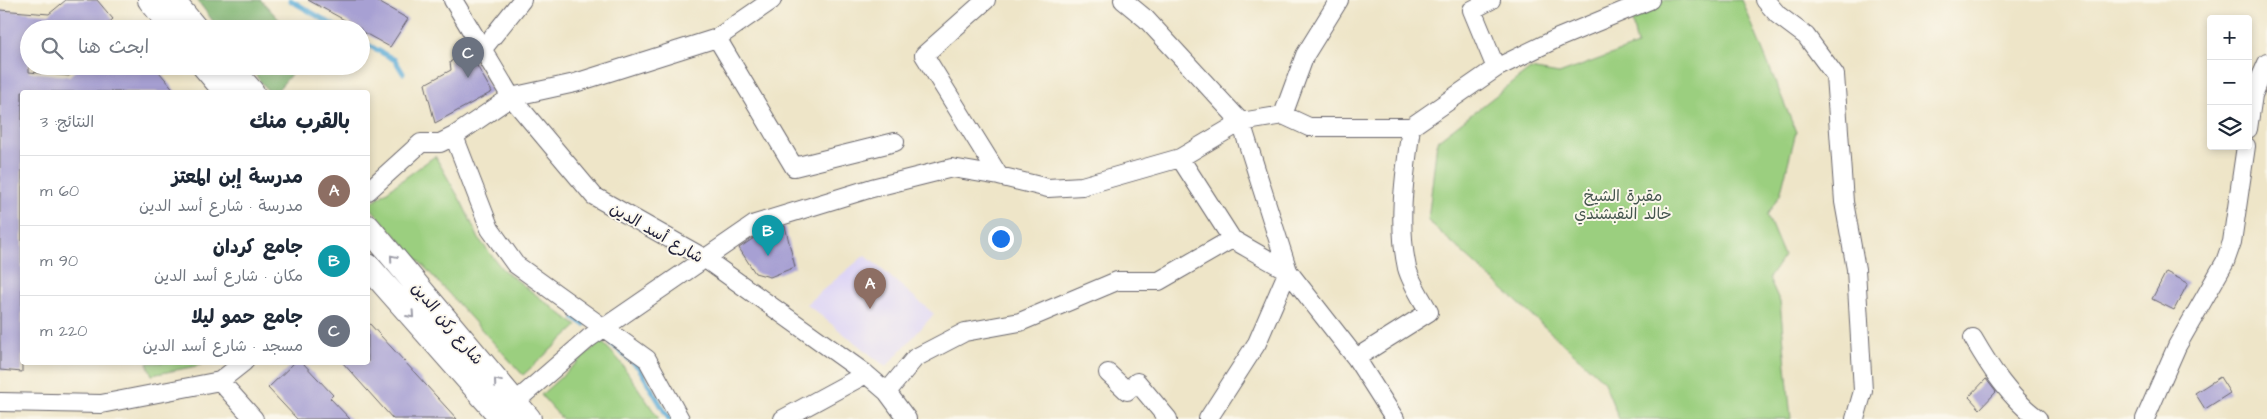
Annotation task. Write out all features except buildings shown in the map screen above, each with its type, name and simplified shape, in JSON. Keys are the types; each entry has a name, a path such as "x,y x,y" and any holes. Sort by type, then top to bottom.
{"main road":[{"path":"150,0 167,20"},
{"path":"172,0 189,20"},
{"path":"212,75 224,90"},
{"path":"237,75 250,90"},
{"name":"شارع ركن الدين","path":"370,230 516,414"},
{"name":"شارع ركن الدين","path":"370,270 516,414"}],"street":[{"name":"شارع أسد الدين","path":"453,0 511,97 594,196 704,258 866,374 887,392 907,419"},
{"path":"482,50 522,0"},
{"path":"370,189 421,143 447,140 511,97 575,83 717,38 772,0"},
{"path":"986,0 924,55 999,176"},
{"path":"1123,0 1146,19 1241,122 1288,271 1356,358 1395,419"},
{"path":"1283,114 1305,55 1339,0"},
{"path":"1491,0 1472,10 1496,68"},
{"path":"516,414 589,338 755,224 872,188 952,168 999,176 1048,188 1082,186 1180,158 1241,122 1283,114 1309,127 1411,127 1496,68 1558,38 1650,0"},
{"path":"1765,0 1778,15 1806,36 1835,75 1844,202 1856,269 1863,391 1855,419"},
{"path":"717,38 794,167 895,142"},
{"path":"2252,105 2253,95 2267,63"},
{"path":"1356,358 1430,312 1408,269 1402,229 1411,127"},
{"path":"447,140 490,229 516,264 648,359 680,419"},
{"path":"2145,419 2178,346 2225,262 2232,242 2245,150"},
{"path":"1180,158 1232,239 1288,271"},
{"path":"887,392 915,358 965,332 1020,322 1117,281 1159,281 1232,239"},
{"path":"1208,419 1257,343 1288,271"},
{"path":"1973,338 1991,369 2019,404 2038,419"},
{"path":"0,402 101,404 220,381 240,365"},
{"path":"1108,373 1127,391 1137,382 1168,419"},
{"path":"783,419 866,374"},
{"path":"220,381 254,419"}],"shaded area":[{"path":"865,255 934,314 886,367 806,304"}],"green space":[{"path":"197,0 261,0 280,20 212,20"},
{"name":"مقبرة الشيخ خالد النقبشندي","path":"1635,0 1742,0 1796,132 1780,195 1767,215 1784,256 1769,278 1780,302 1791,419 1619,419 1603,380 1428,221 1437,141 1530,69 1559,74 1637,45 1628,2"},
{"path":"255,75 290,75 278,90 267,90"},
{"path":"435,156 462,203 479,239 502,269 577,326 523,375 370,207 370,204"},
{"path":"601,341 619,360 659,419 562,419 541,395"},
{"path":"148,365 201,365 152,375"}],"waterway":[{"path":"290,0 324,20"},
{"path":"370,46 395,60 403,73"},
{"path":"575,318 584,324"},
{"path":"611,343 639,368 669,419"}],"place":[{"name":"جامع حمو ليلا","path":"468,78"},
{"name":"جامع كردان","path":"768,256"},
{"name":"مدرسة إبن المعتز","path":"870,309"}]}
